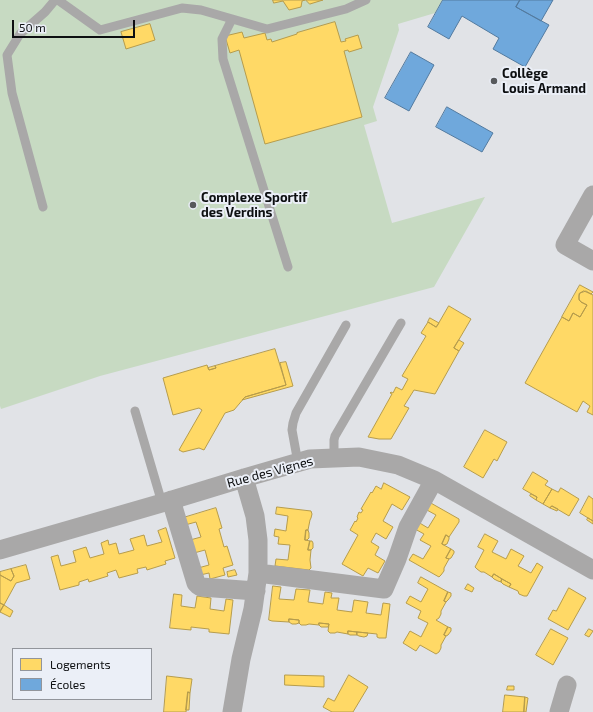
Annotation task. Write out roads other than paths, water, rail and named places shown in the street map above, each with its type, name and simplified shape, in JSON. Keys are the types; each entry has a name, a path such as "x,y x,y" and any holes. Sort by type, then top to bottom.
{"street":[{"path":"593,195 565,245 593,261"},
{"name":"Rue des Vignes","path":"0,550 310,459 359,458 398,465 434,480 593,570"},
{"path":"232,712 257,582 258,540 254,516 244,478"},
{"path":"166,501 196,583 201,587 257,582 384,589 397,560 408,527 434,480"},
{"path":"559,712 567,684"}],"lane":[{"path":"43,207 12,93 7,55 20,34 57,0 100,30 182,8 201,10 266,29 346,9 366,0"},
{"path":"232,19 222,39 223,60 288,267"},
{"path":"334,458 335,436 401,323"},
{"path":"298,463 292,430 296,413 346,325"},
{"path":"135,411 166,501"}],"place":[{"name":"Collège Louis Armand","path":"494,81"},
{"name":"Complexe Sportif des Verdins","path":"193,205"}]}
